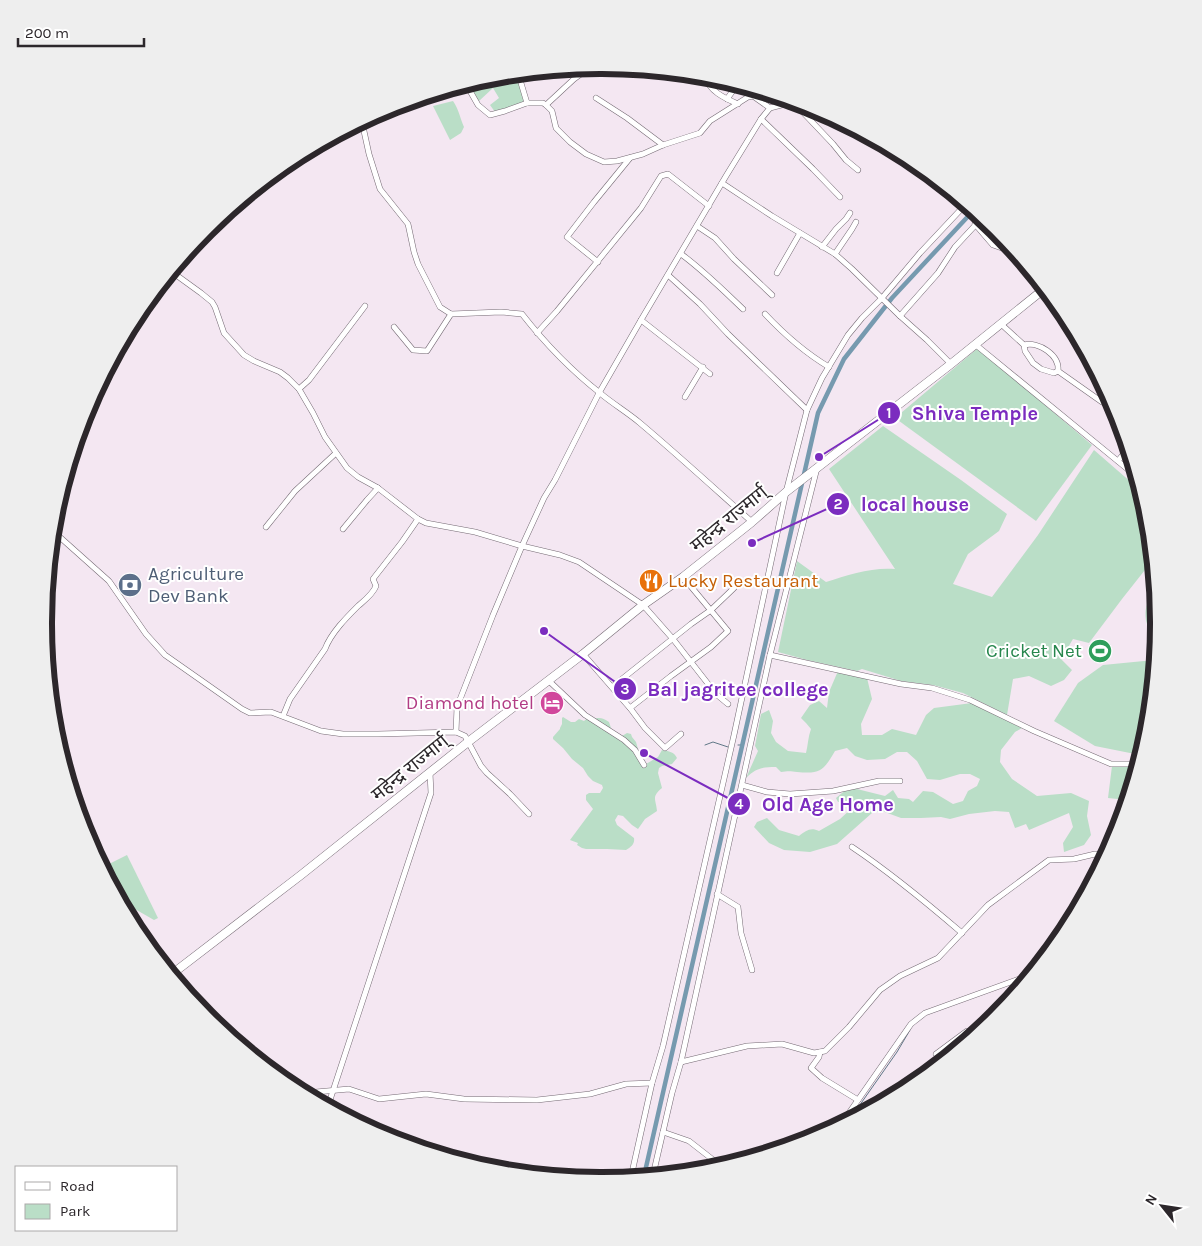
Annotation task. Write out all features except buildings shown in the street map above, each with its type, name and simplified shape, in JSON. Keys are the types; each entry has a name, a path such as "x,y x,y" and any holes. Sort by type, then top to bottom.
{"highway":[{"name":"महेन्द्र राज्मार्ग्","path":"177,970 301,875 643,605 683,577 789,490 1039,293"}],"street":[{"path":"546,104 579,75"},
{"path":"521,80 527,103"},
{"path":"709,85 713,90 738,104"},
{"path":"470,91 478,105 490,115 527,103 546,104 552,111 556,128 586,154 604,162 617,161 643,154 663,145 700,133 710,121 751,96 770,108"},
{"path":"727,99 733,91"},
{"path":"596,98 663,145"},
{"path":"456,732 457,707 493,615 544,498 599,393 722,183 761,119 770,108 780,105"},
{"path":"804,114 846,160 858,170"},
{"path":"761,119 840,197"},
{"path":"363,129 380,189 408,224 418,264 440,307 451,314 501,312 522,314 537,334 599,393 639,422 752,522"},
{"path":"598,262 567,236 630,157"},
{"path":"537,334 558,311 641,208 661,176 668,174 709,206"},
{"path":"722,183 835,254 951,364"},
{"path":"633,1170 652,1084 663,1046 807,410 829,367 848,336 862,318 884,299 920,253 961,210"},
{"path":"822,247 850,213"},
{"path":"835,254 856,222"},
{"path":"900,316 938,273 955,246 975,224 993,245 1001,248"},
{"path":"697,226 715,238 772,296"},
{"path":"777,273 800,233"},
{"path":"681,254 714,281 743,309"},
{"path":"668,275 807,410"},
{"path":"177,276 212,302 224,333 244,355 280,372 299,389 325,437 347,468 358,477 378,488 426,523 475,532 522,546 560,554 579,562 643,605 673,639 716,694 728,704"},
{"path":"299,389 310,380 364,306"},
{"path":"394,327 413,350 427,351 451,314"},
{"path":"765,314 819,361 829,367"},
{"path":"641,320 710,374"},
{"path":"1001,324 1024,345 1033,363 1041,370 1054,373 1058,371"},
{"path":"976,344 1127,468"},
{"path":"1024,345 1037,345 1045,349 1054,358 1058,365 1058,371"},
{"path":"685,396 703,368"},
{"path":"1058,371 1102,402"},
{"path":"266,527 295,491 336,453"},
{"path":"1118,461 1123,455"},
{"path":"655,1169 681,1062 770,655 815,470"},
{"path":"343,529 378,488"},
{"path":"283,716 290,699 325,649 328,640 356,608 375,590 376,586 373,579 418,519"},
{"path":"59,537 109,581 146,634 165,654 242,709 250,712 271,712 321,730 343,734 456,732 465,736 481,766 487,773 530,814"},
{"path":"630,708 711,647 728,631 683,577"},
{"path":"612,687 710,610 734,588"},
{"path":"583,654 645,728 665,748 681,734"},
{"path":"770,655 901,684 932,688 970,700 1034,731 1111,764 1131,764"},
{"path":"548,680 586,715 624,740 635,750 644,765"},
{"path":"330,1100 431,793 430,773"},
{"path":"742,785 767,792 790,794 833,791 879,781 900,781"},
{"path":"852,847 923,899 962,933"},
{"path":"681,1062 748,1046 782,1044 814,1053 825,1051 849,1027 880,990 900,976 938,958 988,905 1049,860 1074,859 1098,854"},
{"path":"717,894 738,907 741,933 752,970"},
{"path":"850,1112 916,1018 924,1012 1018,979"},
{"path":"938,1055 936,1054 967,1031"},
{"path":"820,1052 819,1057 811,1068 822,1078 858,1100"},
{"path":"318,1092 349,1088 379,1099 426,1094 464,1098 537,1100 590,1094 626,1084 652,1084"},
{"path":"663,1132 689,1141 714,1160"}],"green space":[{"path":"519,81 524,103 495,112 490,105 499,98 493,88 479,101 472,90"},
{"path":"453,101 464,127 461,133 450,140 433,106"},
{"path":"978,348 1092,445 1036,521 895,418"},
{"path":"883,426 1007,514 999,531 968,554 953,584 992,597 1038,535 1094,450 1131,482 1139,516 1146,568 1089,643 1073,639 1061,659 1072,670 1064,680 1051,686 1029,676 1013,679 1007,715 963,693 933,685 901,681 862,669 857,671 778,652 797,561 826,582 869,570 895,569 829,469"},
{"path":"1149,600 1150,630 1145,616"},
{"path":"1148,661 1145,695 1134,753 1095,746 1054,721 1078,683 1103,665"},
{"path":"838,671 867,678 872,699 861,724 862,735 882,735 892,729 916,735 926,715 934,708 972,703 1022,728 1015,732 1001,750 1000,762 1012,779 1037,796 1071,793 1089,801 1087,816 1091,835 1084,845 1064,852 1063,843 1073,827 1069,813 1029,830 1026,824 1015,828 1009,812 995,811 969,814 950,819 941,817 901,818 882,811 872,813 837,844 810,852 784,850 769,843 754,827 757,822 767,818 779,830 799,836 806,831 819,831 840,819 851,809 846,802 838,802 836,798 849,787 885,796 893,790 898,798 909,799 913,802 923,791 933,792 953,804 963,801 968,791 977,786 980,779 970,774 960,774 940,780 927,779 917,761 907,752 897,752 885,759 867,760 855,756 847,748 835,751 824,767 816,772 781,772 776,767 767,767 756,770 746,778 758,751 755,746 761,714 769,710 773,721 771,733 776,742 788,751 806,753 811,729 801,718 810,705 819,701 827,708 829,692"},
{"path":"563,717 571,722 579,719 584,721 589,717 593,719 601,718 609,722 612,731 622,736 627,733 631,734 636,742 640,756 640,754 646,764 658,757 662,750 671,752 677,758 672,764 659,768 658,773 662,788 655,796 657,811 645,819 638,829 623,816 618,815 615,820 617,825 634,838 632,845 626,850 586,849 570,840 593,809 586,800 586,795 589,793 600,793 603,788 602,785 593,781 583,768 553,739 560,729"},
{"path":"1112,766 1130,767 1120,799 1108,798"},
{"path":"127,855 158,918 154,920 133,908 108,864"}],"waterway":[{"path":"646,1169 818,413 844,359 892,298 968,216"},
{"path":"705,745 713,742 728,747"},
{"path":"738,745 743,745"},
{"path":"858,1107 910,1030"}],"place":[{"name":"Shiva Temple","path":"819,457"},
{"name":"local house","path":"752,543"},
{"name":"Lucky Restaurant","path":"651,581"},
{"name":"Agriculture Dev Bank","path":"130,585"},
{"name":"Bal jagritee college","path":"544,631"},
{"name":"Cricket Net","path":"1100,651"},
{"name":"Diamond hotel","path":"552,703"},
{"name":"Old Age Home","path":"644,753"}]}
